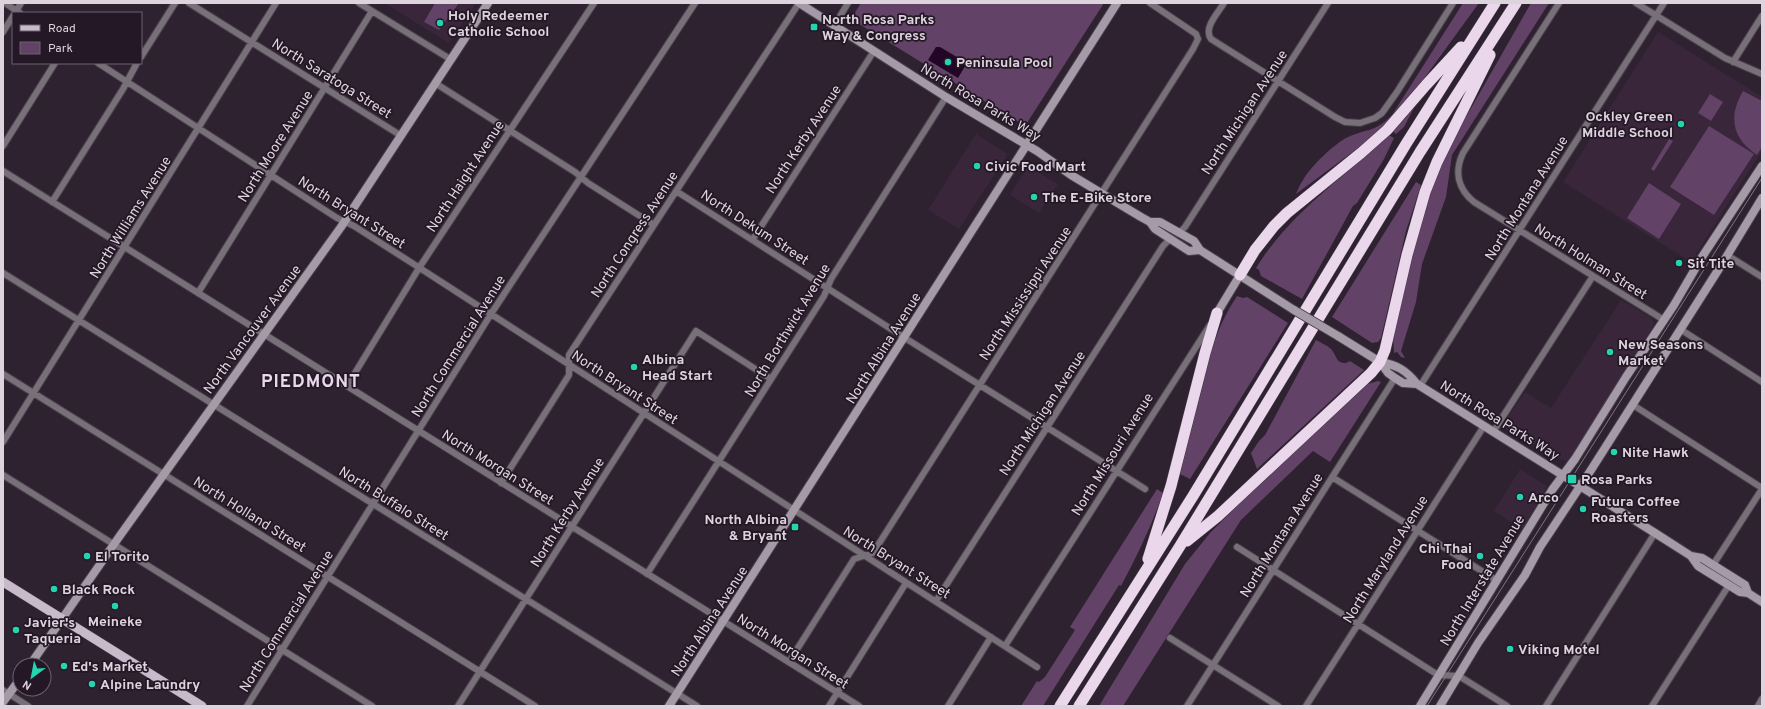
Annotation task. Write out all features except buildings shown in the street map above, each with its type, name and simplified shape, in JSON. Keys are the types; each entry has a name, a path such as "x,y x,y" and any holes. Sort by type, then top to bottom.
{"highway":[{"path":"1060,706 1231,436 1402,150 1495,3"},
{"path":"1180,546 1218,516 1371,373 1380,362 1385,350 1407,255 1427,187 1440,157 1514,6"},
{"path":"1079,706 1180,546 1346,273 1514,6"},
{"path":"1240,275 1258,246 1274,226 1287,213 1383,134 1478,29"},
{"path":"1144,572 1172,486 1205,353 1217,313"}],"main road":[{"path":"3,582 202,706"}],"street":[{"path":"5,3 15,12"},
{"path":"16,12 21,3"},
{"path":"142,55 175,3"},
{"name":"North Saratoga Street","path":"189,3 400,135"},
{"name":"North Williams Avenue","path":"3,442 276,3"},
{"path":"359,3 450,59"},
{"name":"North Vancouver Avenue","path":"36,657 344,221 488,3"},
{"name":"North Haight Avenue","path":"347,386 419,268 594,3"},
{"name":"North Commercial Avenue","path":"247,706 491,314 695,3"},
{"name":"North Rosa Parks Way","path":"799,3 946,97 1027,145 1102,194 1150,222 1155,229 1189,251 1200,250"},
{"name":"North Congress Avenue","path":"501,482 568,375 569,355 799,3"},
{"path":"834,26 848,3"},
{"name":"North Albina Avenue","path":"669,706 724,622 1117,3"},
{"name":"North Mississippi Avenue","path":"789,662 854,559 873,553 1190,54 1198,37 1191,29 1150,3"},
{"path":"1224,3 1210,25 1208,35 1214,42 1345,122 1353,123 1368,121 1382,113 1397,92 1453,3"},
{"name":"North Michigan Avenue","path":"1179,233 1185,227 1328,3"},
{"name":"North Holman Street","path":"1558,3 1463,153 1459,161 1459,182 1468,197 1664,320"},
{"path":"1636,3 1733,62 1762,74"},
{"name":"North Montana Avenue","path":"1418,385 1520,231 1664,3"},
{"name":"North Moore Avenue","path":"198,293 372,11"},
{"path":"1733,62 1762,16"},
{"path":"3,32 12,19"},
{"name":"North Kerby Avenue","path":"753,239 874,51"},
{"path":"3,146 54,64"},
{"name":"North Bryant Street","path":"100,64 270,175 491,314 1037,667"},
{"path":"52,202 127,82 136,64"},
{"path":"435,83 654,225"},
{"name":"North Borthwick Avenue","path":"647,574 824,296 831,279 946,97"},
{"name":"North Interstate Avenue","path":"1420,706 1552,490 1575,459 1626,377 1664,320 1702,257 1762,166"},
{"name":"North Morgan Street","path":"3,171 859,706"},
{"name":"North Dekum Street","path":"676,191 753,239 904,338 1145,489"},
{"name":"North Interstate Avenue","path":"1440,706 1478,643 1525,575 1540,547 1633,405 1762,198"},
{"name":"North Rosa Parks Way","path":"1150,222 1160,222 1194,241 1200,250 1380,362 1388,373 1395,378 1403,382 1418,385"},
{"name":"North Michigan Avenue","path":"936,601 1163,246 1170,239"},
{"path":"1727,255 1762,277"},
{"name":"North Buffalo Street","path":"3,273 697,706"},
{"name":"North Missouri Avenue","path":"1005,646 1240,275"},
{"path":"1493,432 1593,276"},
{"path":"1680,329 1762,382"},
{"name":"North Kerby Avenue","path":"458,706 696,331 771,379"},
{"name":"North Rosa Parks Way","path":"1380,362 1394,364 1409,374 1418,385 1656,533 1691,556 1698,566 1740,592 1748,593 1762,602"},
{"name":"North Holland Street","path":"3,374 534,706"},
{"name":"North Montana Avenue","path":"1187,706 1395,378"},
{"path":"1633,405 1762,489 1713,565"},
{"name":"North Maryland Avenue","path":"1306,706 1484,426"},
{"path":"3,475 372,706"},
{"path":"1332,477 1496,580"},
{"path":"1546,706 1656,533"},
{"path":"1237,547 1438,675 1459,676 1507,706"},
{"name":"North Rosa Parks Way","path":"1691,556 1702,558 1744,585 1748,593"},
{"path":"829,706 906,583"},
{"path":"1652,706 1729,585"},
{"path":"948,706 991,637"},
{"path":"1170,638 1278,706"},
{"path":"3,702 6,692 28,706"},
{"path":"1758,706 1762,699"}],"shaded area":[{"name":"Holy Redeemer Catholic School","path":"384,3 476,3 449,43"},
{"name":"Ockley Green Middle School","path":"1658,32 1762,97 1762,151 1691,262 1563,182"},
{"name":"Peninsula Pool","path":"936,47 940,47 967,63 958,78 928,60"},
{"path":"976,134 1008,154 959,229 928,210"},
{"path":"1028,166 1058,184 1039,213 1010,195"},
{"path":"1621,300 1650,317 1653,320 1654,325 1571,458 1567,461 1562,460 1506,429 1504,425 1505,422 1525,392 1551,408"},
{"path":"1520,469 1547,486 1522,529 1494,511"}],"green space":[{"path":"435,3 459,3 439,30 424,22"},
{"path":"861,3 1104,3 1025,126 851,19"},
{"path":"1463,3 1479,3 1404,106 1370,139 1296,194 1306,175 1330,150 1348,137 1380,125 1392,115"},
{"path":"1531,3 1549,3 1452,155 1446,197 1422,264 1416,302 1401,351 1405,358 1401,357 1397,352 1394,353 1393,336 1410,264 1432,186 1450,145"},
{"path":"1743,91 1762,101 1762,147 1757,155 1742,141 1735,126 1735,110"},
{"path":"1710,94 1723,102 1711,121 1698,113"},
{"path":"1414,108 1404,127 1396,134 1392,131"},
{"path":"1709,126 1754,154 1714,215 1670,187"},
{"path":"1389,135 1394,138 1384,159 1357,203 1353,206 1302,299 1261,276 1259,270 1256,268 1284,230 1318,197"},
{"path":"1669,139 1673,141 1654,171 1651,169"},
{"path":"1416,182 1421,185 1406,231 1381,338 1378,342 1372,343 1332,317"},
{"path":"1649,183 1681,204 1659,239 1627,218"},
{"path":"1237,296 1243,298 1247,297 1288,323 1190,479 1180,474 1206,369 1223,320"},
{"path":"1316,340 1331,349 1340,362 1346,363 1350,361 1364,370 1257,469 1251,453 1265,435"},
{"path":"1378,381 1381,382 1330,462 1313,451 1241,520 1123,706 1099,706 1185,564 1210,533 1274,469 1368,384"},
{"path":"1157,489 1163,493 1159,505 1144,540 1121,586 1119,585 1043,706 1021,706 1037,681 1039,682 1045,677 1075,630 1070,627"}],"tram line":[{"path":"1427,706 1762,178"}],"place":[{"name":"Holy Redeemer Catholic School","path":"440,23"},
{"name":"North Rosa Parks Way & Congress","path":"814,27"},
{"name":"Peninsula Pool","path":"948,62"},
{"name":"Ockley Green Middle School","path":"1681,124"},
{"name":"Civic Food Mart","path":"977,166"},
{"name":"The E-Bike Store","path":"1034,197"},
{"name":"Sit Tite","path":"1679,263"},
{"name":"New Seasons Market","path":"1610,352"},
{"name":"Albina Head Start","path":"634,367"},
{"name":"Nite Hawk","path":"1614,452"},
{"name":"Rosa Parks","path":"1572,479"},
{"name":"Arco","path":"1520,497"},
{"name":"Futura Coffee Roasters","path":"1583,509"},
{"name":"North Albina & Bryant","path":"795,527"},
{"name":"El Torito","path":"87,556"},
{"name":"Chi Thai Food","path":"1480,556"},
{"name":"Black Rock","path":"54,589"},
{"name":"Meineke","path":"115,606"},
{"name":"Javier's Taqueria","path":"16,630"},
{"name":"Viking Motel","path":"1510,649"},
{"name":"Ed's Market","path":"64,666"},
{"name":"Alpine Laundry","path":"92,684"}],"district":[{"name":"PIEDMONT","path":"311,381"}]}
